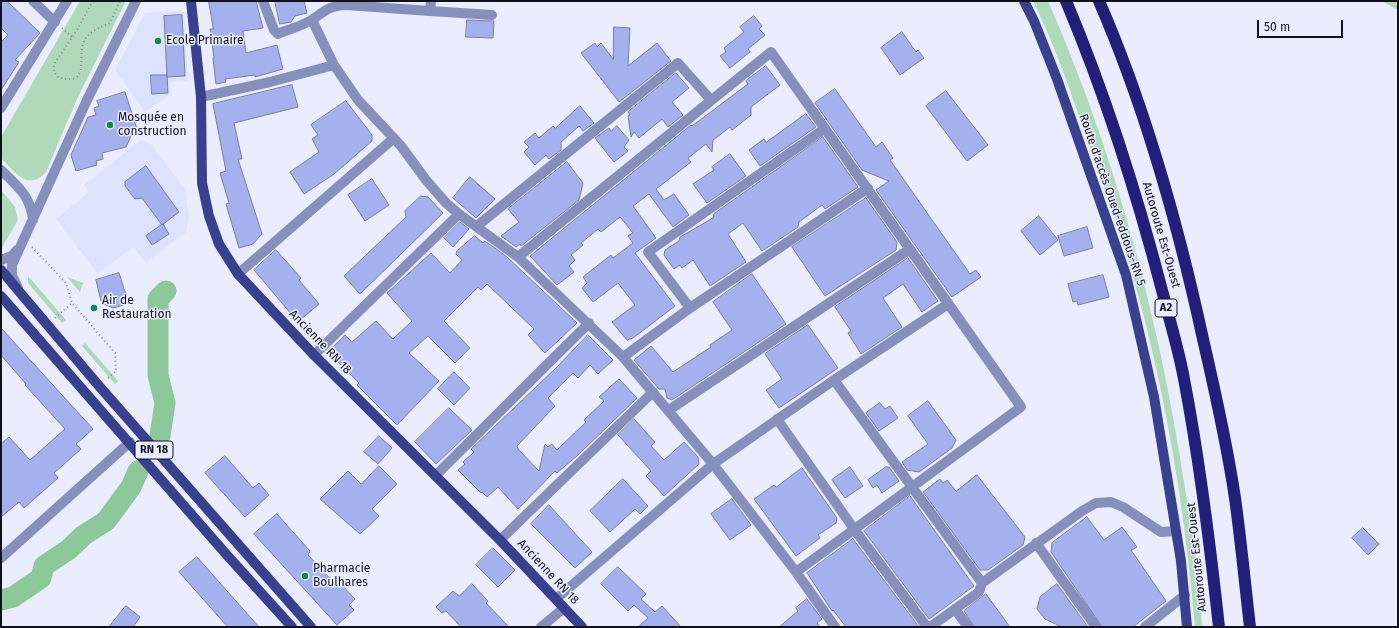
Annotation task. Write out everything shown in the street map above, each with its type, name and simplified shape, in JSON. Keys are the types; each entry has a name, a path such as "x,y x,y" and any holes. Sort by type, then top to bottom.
{"highway":[{"name":"Autoroute Est-Ouest","path":"1066,1 1084,44 1120,145 1152,250 1184,378 1205,496 1219,627"},
{"name":"Autoroute Est-Ouest","path":"1099,1 1123,58 1153,147 1187,262 1217,399 1234,497 1250,627"}],"main road":[{"name":"Ancienne RN 18","path":"191,1 201,96 202,182 209,216 219,244 238,274 314,355 436,475 582,627"},
{"name":"Route d'accès Oued-eddous-RN 5","path":"1024,1 1034,21 1057,79 1126,275 1154,397 1176,531 1185,595 1187,627"},
{"name":"RN 18","path":"1,270 185,485 311,627"},
{"name":"RN 18","path":"1,296 130,442 226,554 292,627"}],"street":[{"path":"33,1 55,22"},
{"path":"1,108 67,1"},
{"path":"20,292 12,274 12,265 87,100 136,1"},
{"path":"263,1 274,30 278,34 312,20 323,11 334,6 431,6 492,15"},
{"path":"312,20 334,65 358,100 394,138 426,180 446,203 459,214 518,257 623,357 713,464 796,572 835,627"},
{"path":"518,257 771,52 1021,407 796,572"},
{"path":"476,226 678,63 711,100"},
{"path":"201,96 270,82 334,65"},
{"path":"690,308 648,252 824,129"},
{"path":"238,274 394,138"},
{"path":"1,170 26,195 32,208 33,220"},
{"path":"623,357 690,308 868,188"},
{"path":"314,355 459,214"},
{"path":"1,260 12,256 21,246"},
{"path":"669,410 910,249"},
{"path":"556,599 713,464 834,380 948,304"},
{"path":"436,475 589,323"},
{"path":"834,380 982,582"},
{"path":"500,540 653,392"},
{"path":"777,419 854,529 927,627"},
{"path":"1,558 130,442"},
{"path":"930,627 979,592 982,582 1082,511 1096,503 1111,502 1123,507 1161,532 1176,531"},
{"path":"1036,543 1096,627"},
{"path":"1145,627 1185,595"},
{"path":"541,627 564,608"},
{"path":"954,609 968,627"}],"path":[{"path":"93,1 77,30 54,64 54,72 58,77 72,78 78,75 82,67 83,44 94,30 110,23 120,1"},
{"path":"35,250 66,283 72,303 115,353 116,370 108,378"},
{"path":"55,318 72,303"}],"shaded area":[{"name":"Ecole Primaire","path":"184,11 188,81 170,82 171,94 145,112 115,70 145,13"},
{"path":"141,140 150,143 185,189 189,217 186,232 146,263 133,247 98,274 56,219 89,192 84,185"}],"green space":[{"path":"80,1 126,1 77,99 46,172 39,178 28,180 17,174 1,158 1,137"},
{"path":"1033,1 1048,1 1094,118 1132,237 1162,359 1174,420 1192,536 1202,627 1195,627 1177,478 1158,379 1134,281 1117,223 1071,94 1050,38"},
{"path":"1382,1 1398,1 1398,10"},
{"path":"1,190 15,207 18,220 1,249"},
{"path":"28,276 66,320 62,323 28,283"},
{"path":"67,277 83,283 80,292"},
{"path":"85,343 118,381 115,384 82,346"}],"building":[{"path":"1,1 7,1 40,33 15,60 19,62 1,90 1,42 8,35 1,28"},
{"path":"209,1 256,1 263,28 243,31 246,53 277,45 283,69 255,77 255,75 225,79 226,82 216,84 210,29 213,29"},
{"path":"275,1 304,1 307,13 295,16 291,22 280,24"},
{"path":"182,15 185,76 167,77 164,16"},
{"path":"754,16 762,26 759,29 765,35 748,49 750,52 730,68 720,56 726,52 724,48 744,32 740,27"},
{"path":"467,20 494,21 493,38 466,37"},
{"path":"614,27 630,28 628,66 657,43 671,61 619,102 581,53 595,43 597,47 601,43 613,59"},
{"path":"902,32 916,52 918,50 924,58 900,75 881,48"},
{"path":"766,66 780,85 751,107 751,115 732,130 730,127 713,140 712,152 706,144 688,158 691,162 656,189 664,200 674,194 689,215 673,227 649,194 633,206 656,238 635,253 675,306 633,338 627,340 612,322 635,305 618,283 593,302 582,288 587,283 583,277 611,255 613,258 633,243 628,236 633,233 620,217 601,232 598,229 581,243 583,245 571,255 575,260 569,266 574,272 557,285 530,256 691,125 692,126 748,84 746,81"},
{"path":"676,73 689,88 672,102 683,115 668,127 662,119 639,138 634,132 631,137 628,116 630,115 628,112"},
{"path":"151,75 167,75 168,93 152,94"},
{"path":"292,85 298,107 234,123 242,159 238,159 262,234 253,244 239,248 226,204 229,203 220,173 226,171 213,104"},
{"path":"835,89 876,147 882,142 893,158 890,160 970,274 976,270 981,277 952,297 876,190 889,181 862,170 815,103"},
{"path":"946,91 988,145 967,161 926,106"},
{"name":"Mosquée en construction","path":"125,92 138,132 132,134 126,147 102,153 103,159 96,161 97,165 76,171 71,155 88,117 96,115 94,108 99,106 97,101"},
{"path":"346,101 372,135 372,141 334,174 304,194 290,172 319,152 312,139 318,135 311,125"},
{"path":"580,106 594,123 583,131 579,126 561,142 561,150 549,159 546,155 535,165 524,152 529,147 524,142 535,133 539,138 553,126 555,128"},
{"path":"806,114 816,127 760,166 749,150 764,139 766,142"},
{"path":"617,126 629,140 624,147 628,151 614,162 595,138 609,128 611,131"},
{"path":"823,137 858,187 825,209 822,205 799,222 798,227 762,251 743,223 728,234 746,262 710,286 693,260 682,268 680,265 674,269 664,255 665,250 679,241 680,237 713,218 714,214"},
{"path":"730,154 746,176 707,203 693,184 714,170 712,167"},
{"path":"567,162 583,183 579,200 521,246 520,244 516,247 501,236 519,222 508,209"},
{"path":"146,166 179,212 162,225 142,198 135,199 125,186 125,182"},
{"path":"470,177 495,199 476,218 453,198"},
{"path":"372,179 389,205 365,221 348,195"},
{"path":"421,196 428,197 443,213 360,294 344,276 406,217 405,211"},
{"path":"866,198 897,242 896,250 825,296 792,247"},
{"path":"1039,216 1058,240 1040,255 1021,231"},
{"path":"460,222 469,229 453,247 444,238"},
{"path":"163,224 169,234 152,245 146,236"},
{"path":"1087,227 1093,248 1064,256 1058,236"},
{"path":"475,236 483,243 485,241 506,256 577,323 545,353 528,335 534,329 487,284 481,290 478,287 444,321 470,348 455,363 428,336 409,353 439,381 397,425 357,385 359,383 328,352 345,335 352,342 376,321 393,339 412,321 387,293 431,253 450,273 462,260 456,254 457,251"},
{"path":"276,250 301,278 299,280 319,304 298,322 254,270"},
{"path":"908,258 938,301 922,312 903,284 883,298 902,327 861,354 848,333 851,331 835,307"},
{"path":"119,273 127,298 122,299 124,305 113,308 101,301 96,280"},
{"path":"752,274 786,324 672,400 667,398 665,389 659,389 634,360 651,346 673,372 711,347 710,345 732,330 713,302"},
{"path":"1103,275 1109,297 1078,305 1077,301 1073,302 1068,284"},
{"path":"808,325 838,368 779,408 766,390 782,379 765,354"},
{"path":"1,328 93,429 76,444 81,449 54,473 58,478 24,508 19,502 1,517 1,444 9,437 30,460 65,429 25,385 26,384 1,355"},
{"path":"588,335 613,360 598,374 590,365 578,378 573,373 548,398 555,406 517,446 518,449 539,471 545,444 548,447 552,444 557,450 586,422 584,420 604,401 599,397 619,379 637,398 579,454 557,473 555,471 518,509 498,487 487,497 458,470 465,464 463,462 474,452 471,449 557,367"},
{"path":"454,372 470,388 454,405 438,389"},
{"path":"928,401 956,440 952,448 919,472 907,470 902,462 928,444 908,416"},
{"path":"880,403 885,409 890,406 898,418 879,431 866,413"},
{"path":"449,408 472,430 436,464 415,442"},
{"path":"634,419 655,442 651,446 664,460 684,442 698,457 699,464 664,496 646,476 651,471 618,435"},
{"path":"379,436 392,448 378,464 364,452"},
{"path":"225,456 253,488 259,483 269,495 245,517 205,473"},
{"path":"379,466 397,484 372,509 379,516 360,534 320,499 348,471 361,484"},
{"path":"850,467 863,486 845,498 832,480"},
{"path":"886,467 889,467 899,481 882,493 877,485 873,488 868,480"},
{"path":"802,468 837,518 836,523 818,535 820,538 796,556 754,499 774,485 776,487"},
{"path":"977,475 1025,537 1023,545 988,570 980,570 923,492 940,479 943,483 947,480 956,491"},
{"path":"623,479 648,506 640,514 635,509 610,532 590,511"},
{"path":"910,496 974,586 929,619 864,531"},
{"path":"732,499 751,525 730,540 711,514"},
{"path":"549,505 592,552 575,568 531,524"},
{"path":"277,514 310,551 308,555 336,585 339,582 355,599 349,605 354,610 337,625 254,534"},
{"path":"1087,517 1104,540 1122,527 1137,547 1131,550 1166,601 1133,627 1102,627 1051,552 1052,543"},
{"path":"1363,528 1379,544 1368,555 1352,538"},
{"path":"853,539 919,627 846,627 833,610 832,611 807,573"},
{"path":"493,548 515,570 498,587 476,565"},
{"path":"197,557 259,627 228,627 179,572"},
{"path":"618,567 646,594 641,599 655,612 662,606 681,627 638,627 648,618 634,605 628,611 601,584"},
{"path":"472,584 488,601 486,603 509,627 461,627 446,611 442,613 436,607 453,591 459,596"},
{"path":"1057,584 1088,627 1062,627 1045,619 1037,609 1040,597"},
{"path":"986,594 1010,627 974,627 964,611"},
{"path":"807,599 822,619 817,623 820,627 779,627 798,611 796,608"},
{"path":"126,606 140,617 133,627 109,627"}],"waterway":[{"path":"160,436 165,403 158,375 158,299 166,291"},
{"path":"1,600 13,597 41,578 44,566 68,550 84,535 106,521 131,487 138,471"}],"place":[{"name":"Ecole Primaire","path":"158,41"},
{"name":"Mosquée en construction","path":"110,125"},
{"name":"Air de Restauration","path":"94,308"},
{"name":"Pharmacie Boulhares","path":"305,576"}]}
